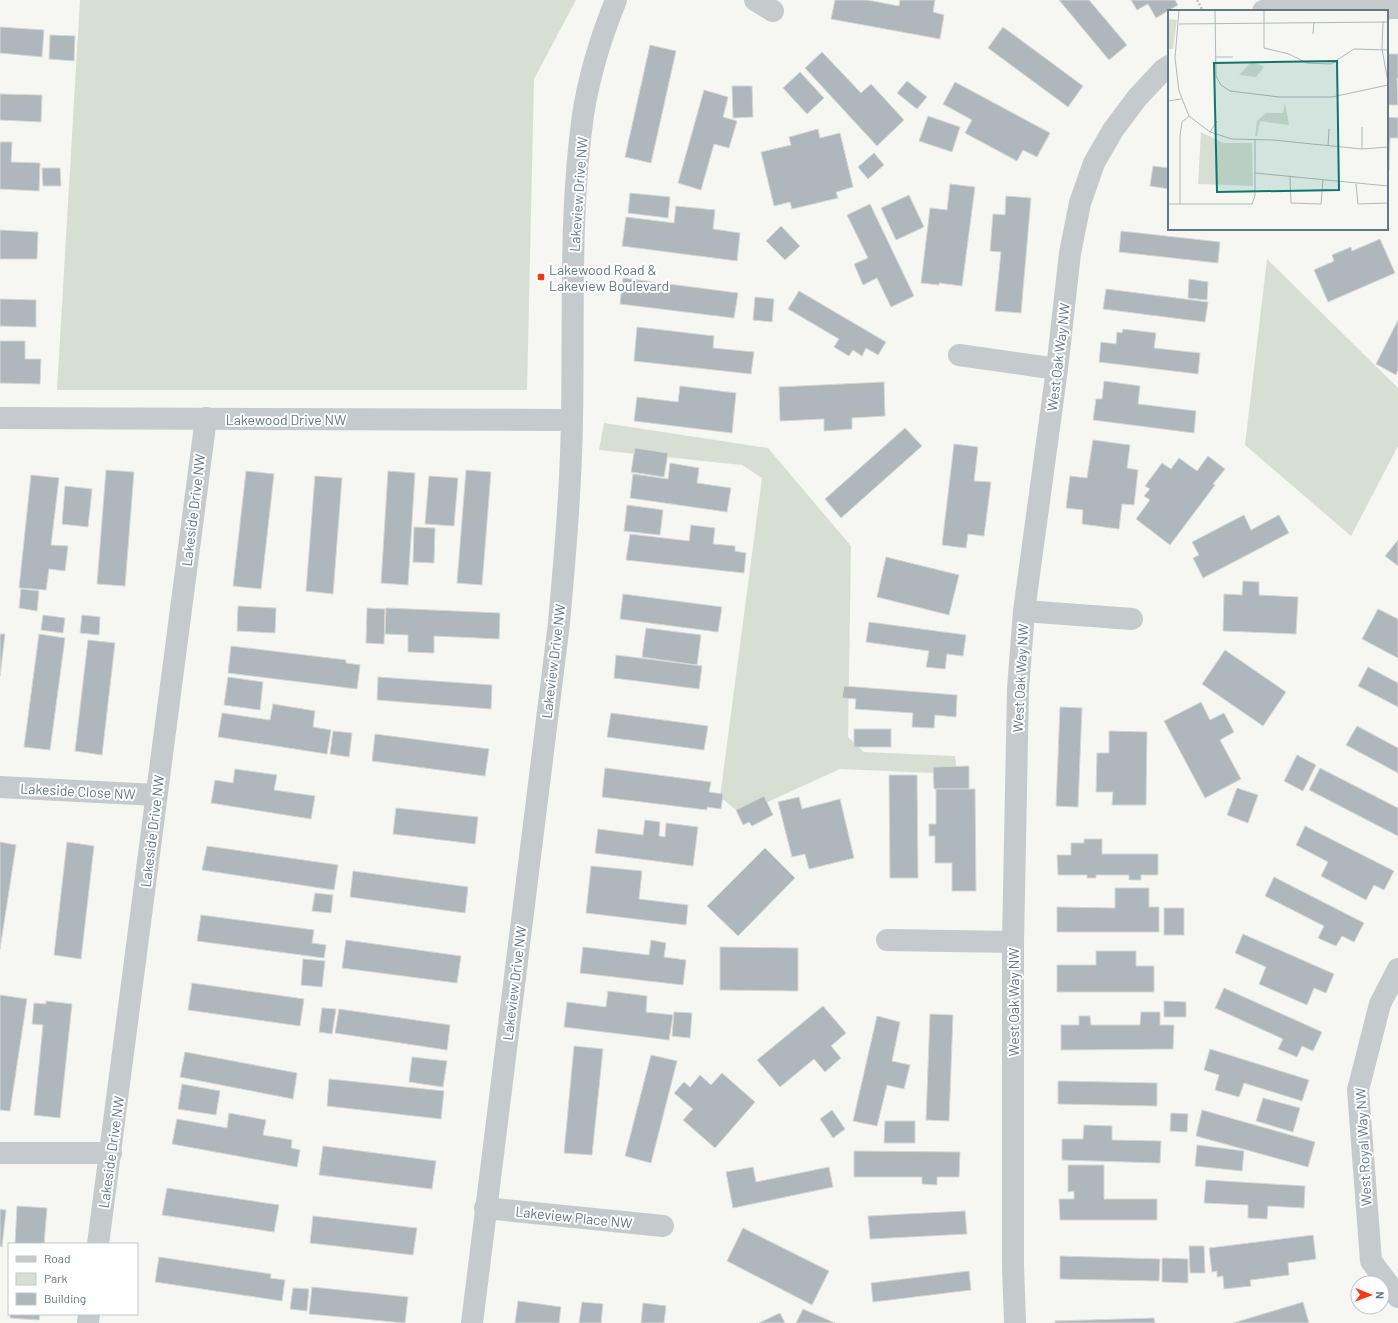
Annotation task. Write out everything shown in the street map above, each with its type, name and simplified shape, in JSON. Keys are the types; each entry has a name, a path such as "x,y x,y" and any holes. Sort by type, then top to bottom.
{"street":[{"name":"Lakeview Drive NW","path":"472,1323 485,1208 559,623 568,520 572,420 574,240 577,172 583,114 594,63 616,0"},
{"path":"755,0 773,11"},
{"path":"1308,10 1398,8"},
{"name":"West Oak Way NW","path":"1015,1323 1013,1266 1013,942 1018,697 1024,610 1057,369 1070,253 1080,203 1094,163 1113,130 1138,98 1163,70 1168,67"},
{"path":"959,355 1057,369"},
{"name":"Lakewood Drive NW","path":"0,418 572,420"},
{"name":"Lakeside Drive NW","path":"98,1243 206,418"},
{"path":"1024,610 1132,619"},
{"name":"Lakeside Close NW","path":"0,787 156,795"},
{"path":"887,940 1013,942"},
{"name":"West Royal Way NW","path":"1398,970 1380,1004 1358,1090 1370,1261 1398,1298"},
{"path":"0,1153 111,1153"},
{"name":"Lakeview Place NW","path":"485,1208 662,1226"}],"path":[{"path":"1197,0 1202,10"}],"green space":[{"path":"80,0 576,0 534,79 527,390 57,390"},
{"path":"1267,259 1398,388 1398,446 1351,536 1245,445"},
{"path":"604,423 768,448 851,546 848,737 864,752 955,756 957,774 840,769 741,814 720,797 762,478 742,465 599,450"}],"building":[{"path":"835,0 867,0 899,6 900,0 935,0 933,12 944,15 940,39 831,19"},
{"path":"1059,0 1089,0 1127,45 1109,60"},
{"path":"1131,0 1175,0 1178,5 1156,18 1148,4 1137,10"},
{"path":"0,27 44,30 42,57 0,53"},
{"path":"1003,27 1083,86 1068,107 988,48"},
{"path":"50,35 75,36 74,61 49,59"},
{"path":"650,45 676,51 651,163 625,157"},
{"path":"822,52 861,93 871,84 904,120 877,146 805,68"},
{"path":"1388,54 1398,54 1398,105 1388,105"},
{"path":"800,72 824,98 807,114 783,88"},
{"path":"907,81 927,97 917,109 897,93"},
{"path":"955,82 1050,133 1037,157 1023,150 1017,161 965,133 972,120 943,104"},
{"path":"732,86 752,86 753,117 733,118"},
{"path":"704,90 728,97 723,117 737,121 729,148 714,144 701,190 678,183"},
{"path":"0,94 42,95 41,122 0,120"},
{"path":"928,116 960,127 952,152 919,141"},
{"path":"1388,117 1398,118 1398,138 1390,138 1389,170"},
{"path":"818,129 820,138 840,133 853,187 836,192 838,198 792,209 790,202 774,206 761,152 791,145 789,137"},
{"path":"0,142 12,142 11,162 40,163 39,191 0,189"},
{"path":"874,153 884,165 868,179 858,167"},
{"path":"1153,166 1168,168 1168,189 1150,186"},
{"path":"42,168 60,168 61,186 43,186"},
{"path":"950,184 975,187 962,286 939,283 939,285 921,283 930,208 947,210"},
{"path":"630,193 670,197 668,218 628,213"},
{"path":"909,195 924,227 896,240 881,208"},
{"path":"1006,196 1031,198 1021,313 995,311 1001,252 990,251 993,214 1005,215"},
{"path":"870,204 914,296 891,307 877,278 863,285 854,264 868,258 847,215"},
{"path":"676,206 715,210 713,229 740,233 737,261 622,246 626,217 674,223"},
{"path":"781,226 800,246 785,260 766,241"},
{"path":"0,230 38,232 37,259 0,259"},
{"path":"1121,231 1220,242 1218,263 1119,252"},
{"path":"1380,239 1395,273 1328,302 1314,270 1334,261 1332,255 1351,247 1352,251"},
{"path":"623,278 738,293 734,318 620,304"},
{"path":"1189,279 1208,282 1207,300 1188,298"},
{"path":"1106,289 1208,302 1205,322 1103,309"},
{"path":"799,291 886,342 878,355 866,348 862,356 853,350 849,356 834,347 839,339 788,309"},
{"path":"755,297 774,299 772,322 753,320"},
{"path":"0,299 36,300 36,327 0,326"},
{"path":"1398,320 1398,370 1396,375 1376,364"},
{"path":"637,327 714,336 713,348 754,352 751,374 634,361"},
{"path":"1123,329 1156,333 1154,348 1200,353 1198,374 1099,362 1101,342 1116,344 1117,332 1122,333"},
{"path":"0,341 25,341 25,359 41,359 40,384 0,383"},
{"path":"1104,381 1140,386 1138,404 1196,411 1194,433 1093,420 1096,399 1102,399"},
{"path":"884,382 885,416 852,418 852,429 824,431 824,419 780,421 779,387"},
{"path":"680,386 736,393 732,433 634,421 637,397 678,402"},
{"path":"905,428 922,446 841,518 825,499"},
{"path":"1093,440 1130,445 1127,468 1138,470 1134,505 1122,504 1119,529 1082,524 1083,510 1066,508 1070,476 1087,478"},
{"path":"954,444 978,447 974,481 991,482 984,536 968,534 966,548 942,545"},
{"path":"635,448 668,453 664,477 631,472"},
{"path":"1208,456 1225,469 1213,484 1215,485 1170,545 1136,519 1150,500 1144,496 1150,489 1145,486 1162,463 1171,469 1179,458 1197,471"},
{"path":"670,463 699,468 697,483 731,488 727,512 630,498 633,474 668,479"},
{"path":"106,470 134,472 125,586 97,584"},
{"path":"466,470 491,472 482,585 457,583"},
{"path":"246,471 274,474 261,589 233,586"},
{"path":"388,471 415,473 408,585 381,583"},
{"path":"31,475 59,478 51,545 68,546 65,571 49,569 46,590 19,588"},
{"path":"315,476 342,478 333,594 306,591"},
{"path":"429,476 458,478 454,526 425,524"},
{"path":"65,486 92,489 88,527 62,524"},
{"path":"627,505 663,510 660,535 624,531"},
{"path":"1244,515 1251,530 1279,515 1289,533 1203,578 1193,558 1199,555 1192,542"},
{"path":"691,525 715,528 713,544 735,546 735,551 746,553 744,573 626,560 630,534 689,541"},
{"path":"414,527 435,528 434,563 413,562"},
{"path":"1398,540 1398,566 1385,556"},
{"path":"886,557 959,575 949,615 877,597"},
{"path":"1243,581 1259,582 1259,595 1298,597 1296,634 1223,631 1224,594 1242,595"},
{"path":"21,589 39,591 37,611 19,608"},
{"path":"623,594 722,607 718,632 620,619"},
{"path":"238,606 276,608 275,633 237,631"},
{"path":"367,608 385,609 384,644 366,643"},
{"path":"386,608 500,613 499,639 434,636 434,653 408,652 408,635 385,634"},
{"path":"1378,609 1398,619 1398,658 1362,639"},
{"path":"43,615 65,618 63,633 41,630"},
{"path":"82,615 100,617 99,635 80,633"},
{"path":"869,622 966,635 963,656 947,654 945,669 926,667 929,651 866,642"},
{"path":"646,628 701,635 697,665 642,657"},
{"path":"0,634 5,634 0,676"},
{"path":"39,634 65,638 50,750 24,747"},
{"path":"88,640 115,643 102,755 75,751"},
{"path":"231,646 346,660 346,663 360,665 357,689 228,673"},
{"path":"1225,650 1286,692 1263,726 1202,684"},
{"path":"616,655 702,666 699,689 614,678"},
{"path":"1368,667 1398,683 1398,707 1358,686"},
{"path":"228,677 263,682 260,710 224,705"},
{"path":"378,677 492,685 491,709 377,700"},
{"path":"844,686 957,695 956,717 935,715 934,728 912,727 913,713 855,709 856,699 842,698"},
{"path":"1201,702 1210,720 1224,713 1234,732 1220,740 1241,779 1205,798 1164,721"},
{"path":"273,704 315,711 313,727 331,730 327,754 218,737 222,713 270,720"},
{"path":"1060,707 1082,708 1078,807 1056,806"},
{"path":"611,713 708,726 704,750 607,737"},
{"path":"1357,726 1398,748 1398,773 1346,745"},
{"path":"854,729 891,729 891,747 854,747"},
{"path":"333,731 352,733 349,757 330,754"},
{"path":"1109,731 1147,732 1146,805 1112,805 1113,792 1096,792 1097,753 1109,753"},
{"path":"375,734 489,749 485,776 372,761"},
{"path":"1297,755 1316,765 1303,791 1284,781"},
{"path":"969,766 969,789 934,789 933,767"},
{"path":"605,768 711,782 709,792 723,794 721,809 707,807 707,810 602,797"},
{"path":"1320,768 1398,808 1398,836 1309,790"},
{"path":"235,769 277,775 274,790 315,796 311,819 211,803 215,780 233,783"},
{"path":"889,775 917,775 918,878 890,878"},
{"path":"1237,788 1258,795 1248,823 1227,815"},
{"path":"936,789 975,789 976,891 952,891 952,863 935,863 935,836 929,836 929,824 936,824"},
{"path":"764,796 773,815 752,826 749,822 743,825 736,810"},
{"path":"799,797 802,809 840,799 854,858 809,869 805,854 792,857 778,802"},
{"path":"396,808 478,817 475,844 393,834"},
{"path":"645,820 660,822 659,836 665,837 666,823 698,827 693,866 595,853 598,829 643,835"},
{"path":"1305,826 1394,871 1384,890 1374,885 1366,900 1321,876 1328,862 1296,845"},
{"path":"1084,839 1102,839 1102,854 1158,854 1158,875 1141,875 1141,880 1129,880 1129,875 1096,875 1096,878 1087,878 1087,875 1058,875 1057,855 1071,855 1071,843 1084,843"},
{"path":"0,842 16,845 0,949"},
{"path":"67,842 94,846 81,959 54,955"},
{"path":"207,846 338,865 334,890 202,870"},
{"path":"765,848 795,878 738,936 707,906"},
{"path":"591,866 642,871 639,899 688,905 686,925 586,913"},
{"path":"353,871 468,887 465,913 350,897"},
{"path":"1274,877 1364,923 1354,942 1342,936 1336,946 1318,938 1324,926 1265,896"},
{"path":"1115,888 1149,888 1149,907 1159,907 1159,932 1057,932 1057,907 1115,908"},
{"path":"315,893 333,895 331,913 312,911"},
{"path":"1164,908 1184,908 1184,935 1164,935"},
{"path":"201,915 314,930 312,943 326,945 324,958 197,941"},
{"path":"1243,934 1334,974 1326,993 1314,988 1307,1005 1259,984 1266,967 1235,953"},
{"path":"346,940 461,956 457,983 342,968"},
{"path":"651,940 666,943 664,957 686,960 683,985 580,973 583,947 649,955"},
{"path":"720,947 798,948 798,991 720,990"},
{"path":"1096,951 1136,951 1136,966 1154,966 1154,992 1057,992 1057,965 1096,965"},
{"path":"303,959 325,961 322,987 301,985"},
{"path":"192,983 304,999 300,1026 188,1010"},
{"path":"1224,988 1322,1032 1313,1051 1302,1046 1297,1057 1278,1049 1283,1039 1215,1008"},
{"path":"608,991 647,996 646,1012 673,1015 669,1040 564,1027 567,1002 606,1007"},
{"path":"0,995 27,999 10,1111 0,1110"},
{"path":"46,1001 72,1004 60,1118 34,1115 43,1025 32,1024 34,1003 46,1004"},
{"path":"1164,1001 1186,1002 1186,1017 1164,1017"},
{"path":"823,1006 846,1033 831,1046 841,1058 825,1072 814,1059 780,1087 757,1060"},
{"path":"322,1008 336,1009 332,1034 319,1032"},
{"path":"339,1009 450,1025 447,1050 335,1033"},
{"path":"674,1012 692,1013 690,1038 672,1036"},
{"path":"1141,1012 1160,1012 1160,1025 1174,1025 1173,1049 1061,1050 1061,1025 1079,1025 1079,1016 1090,1016 1091,1025 1140,1025"},
{"path":"930,1014 953,1015 949,1121 926,1120"},
{"path":"877,1016 900,1022 892,1061 910,1065 904,1089 887,1085 877,1126 853,1121"},
{"path":"574,1046 603,1049 592,1155 564,1153"},
{"path":"1210,1049 1309,1080 1302,1101 1244,1083 1239,1097 1215,1090 1219,1075 1204,1070"},
{"path":"185,1052 297,1073 293,1099 180,1077"},
{"path":"651,1055 677,1061 651,1163 625,1156"},
{"path":"412,1057 447,1061 443,1087 409,1082"},
{"path":"722,1073 755,1102 715,1148 683,1120 693,1109 674,1093 684,1082 690,1087 700,1075 711,1085"},
{"path":"329,1079 444,1091 441,1119 327,1106"},
{"path":"1058,1081 1157,1083 1157,1106 1058,1104"},
{"path":"182,1084 220,1091 216,1115 178,1109"},
{"path":"1263,1098 1300,1108 1293,1132 1256,1121"},
{"path":"832,1110 845,1129 833,1138 820,1119"},
{"path":"1202,1110 1315,1142 1308,1167 1196,1136"},
{"path":"229,1113 266,1120 263,1135 292,1140 291,1148 300,1150 297,1167 172,1144 177,1119 227,1128"},
{"path":"1171,1113 1188,1114 1187,1132 1170,1131"},
{"path":"885,1121 915,1121 915,1143 884,1143"},
{"path":"1084,1125 1112,1126 1112,1140 1161,1141 1160,1163 1062,1160 1062,1139 1083,1139"},
{"path":"1197,1145 1244,1151 1242,1171 1195,1166"},
{"path":"323,1146 436,1161 432,1189 319,1175"},
{"path":"854,1151 960,1152 959,1177 937,1177 937,1185 922,1184 922,1177 854,1177"},
{"path":"1068,1165 1104,1165 1104,1199 1157,1199 1157,1220 1060,1220 1059,1199 1074,1199 1074,1191 1068,1192"},
{"path":"753,1167 756,1182 829,1167 833,1187 733,1208 726,1172"},
{"path":"1206,1180 1305,1186 1304,1208 1268,1206 1267,1219 1248,1218 1248,1205 1204,1203"},
{"path":"167,1188 279,1205 274,1232 162,1215"},
{"path":"17,1206 47,1208 44,1243 15,1243"},
{"path":"0,1209 6,1210 2,1247 0,1246"},
{"path":"965,1211 967,1234 870,1239 868,1216"},
{"path":"313,1216 417,1228 413,1255 310,1243"},
{"path":"743,1228 829,1271 812,1305 727,1261"},
{"path":"1313,1235 1316,1259 1288,1263 1289,1275 1250,1280 1251,1286 1224,1289 1223,1276 1217,1277 1217,1271 1212,1272 1209,1248"},
{"path":"1189,1246 1204,1246 1205,1273 1190,1273"},
{"path":"1060,1256 1160,1259 1159,1281 1060,1279"},
{"path":"159,1257 271,1274 270,1278 285,1280 282,1301 155,1282"},
{"path":"1162,1258 1188,1259 1188,1283 1162,1282"},
{"path":"969,1271 971,1290 873,1302 871,1283"},
{"path":"312,1287 408,1297 405,1323 309,1314"},
{"path":"293,1288 309,1289 307,1311 290,1309"},
{"path":"518,1301 561,1307 559,1323 515,1323"},
{"path":"582,1302 603,1304 601,1323 579,1323"},
{"path":"1303,1302 1309,1323 1233,1323"},
{"path":"643,1303 666,1306 664,1323 641,1323"},
{"path":"803,1309 835,1323 796,1323"},
{"path":"780,1313 785,1323 759,1323"},
{"path":"10,1315 40,1315 39,1320 10,1318"},
{"path":"1154,1318 1155,1323 1055,1323 1055,1321"}],"place":[{"name":"Lakewood Road & Lakeview Boulevard","path":"541,277"}]}
